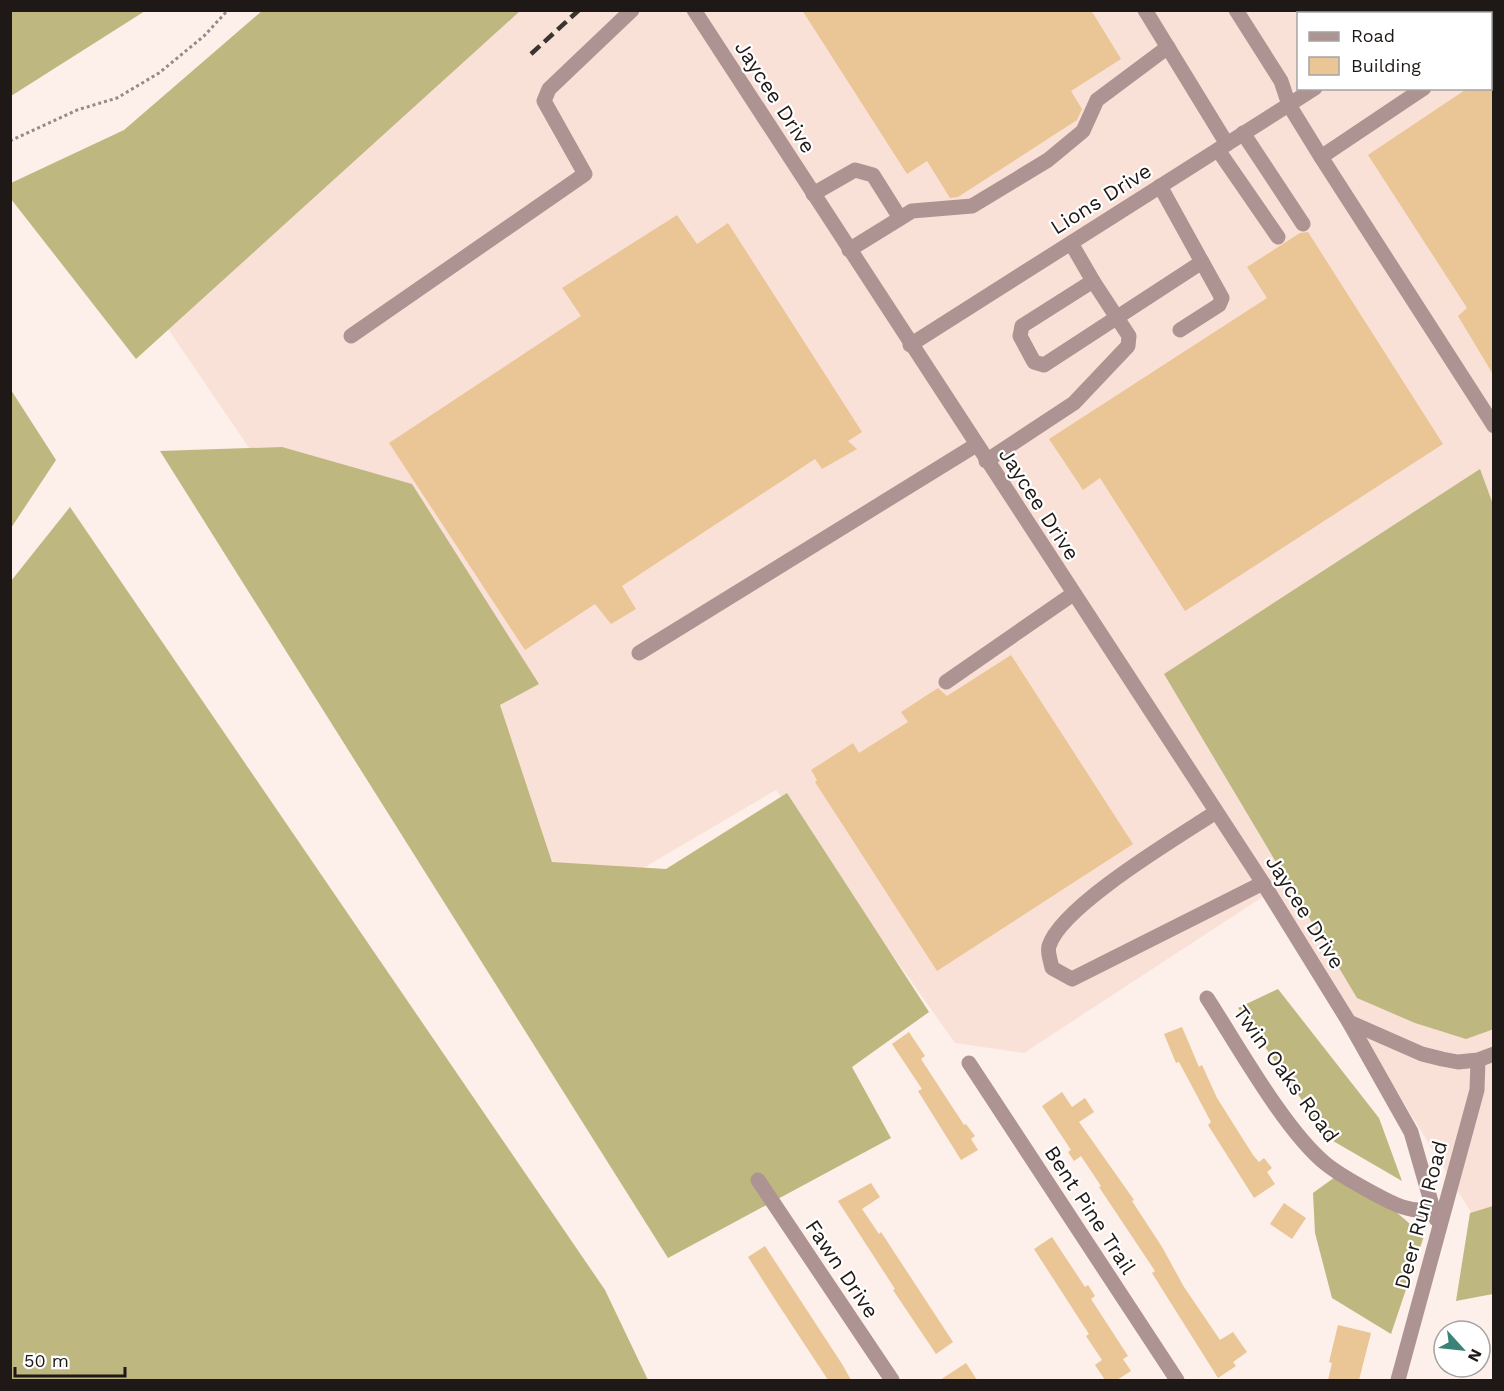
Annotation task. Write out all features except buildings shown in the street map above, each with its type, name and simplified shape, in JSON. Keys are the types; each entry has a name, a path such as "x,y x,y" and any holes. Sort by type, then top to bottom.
{"street":[{"path":"351,336 585,174 544,101 549,89 632,10"},
{"name":"Jaycee Drive","path":"694,10 1263,884 1348,1022 1411,1132 1439,1231"},
{"path":"1145,10 1222,147 1278,237"},
{"path":"1236,10 1281,81 1289,105 1321,157 1494,426"},
{"path":"849,250 912,211 972,206 1048,160 1083,131 1097,100 1168,48"},
{"name":"Lions Drive","path":"910,345 1312,90"},
{"path":"1321,157 1421,90"},
{"path":"1243,134 1304,224"},
{"path":"813,194 855,170 873,175 900,218"},
{"path":"1160,186 1222,298 1220,305 1180,330"},
{"path":"986,461 1074,403 1128,346 1129,336 1071,243"},
{"path":"1093,281 1022,326 1020,336 1034,362 1044,365 1202,262"},
{"path":"639,653 976,446"},
{"path":"946,682 1073,594"},
{"path":"1216,812 1122,875 1061,922 1048,947 1052,968 1072,979 1263,884"},
{"name":"Twin Oaks Road","path":"1207,998 1281,1110 1325,1163 1346,1178 1401,1207 1420,1212 1433,1210"},
{"path":"1348,1022 1422,1054 1458,1062 1478,1060 1494,1054"},
{"name":"Deer Run Road","path":"1398,1380 1477,1090 1478,1060"},
{"name":"Bent Pine Trail","path":"969,1063 1177,1380"},
{"name":"Fawn Drive","path":"758,1180 892,1380"}],"path":[{"path":"10,141 78,110 117,98 159,73 204,36 228,10"}],"shaded area":[{"path":"11,10 145,10 145,11 11,96"},
{"path":"263,10 520,11 136,359 11,199 11,183 124,130"},
{"path":"487,11 1493,11 1493,1248 1273,890 1024,1053 955,1043 776,790 640,870 570,919 151,304"},
{"path":"11,390 56,460 11,528"},
{"path":"282,447 412,484 539,684 500,705 552,862 666,869 787,793 929,1012 852,1067 891,1138 668,1258 160,451"},
{"path":"1480,469 1494,507 1494,1029 1466,1039 1415,1023 1357,998 1164,674"},
{"path":"70,507 605,1290 648,1380 11,1380 11,581"},
{"path":"1278,989 1379,1118 1402,1181 1328,1138 1238,1008"},
{"path":"1346,1169 1424,1236 1391,1334 1332,1298 1315,1233 1313,1193"},
{"path":"1493,1206 1493,1294 1456,1301 1470,1213"}],"railway":[{"path":"531,54 579,10"}]}
